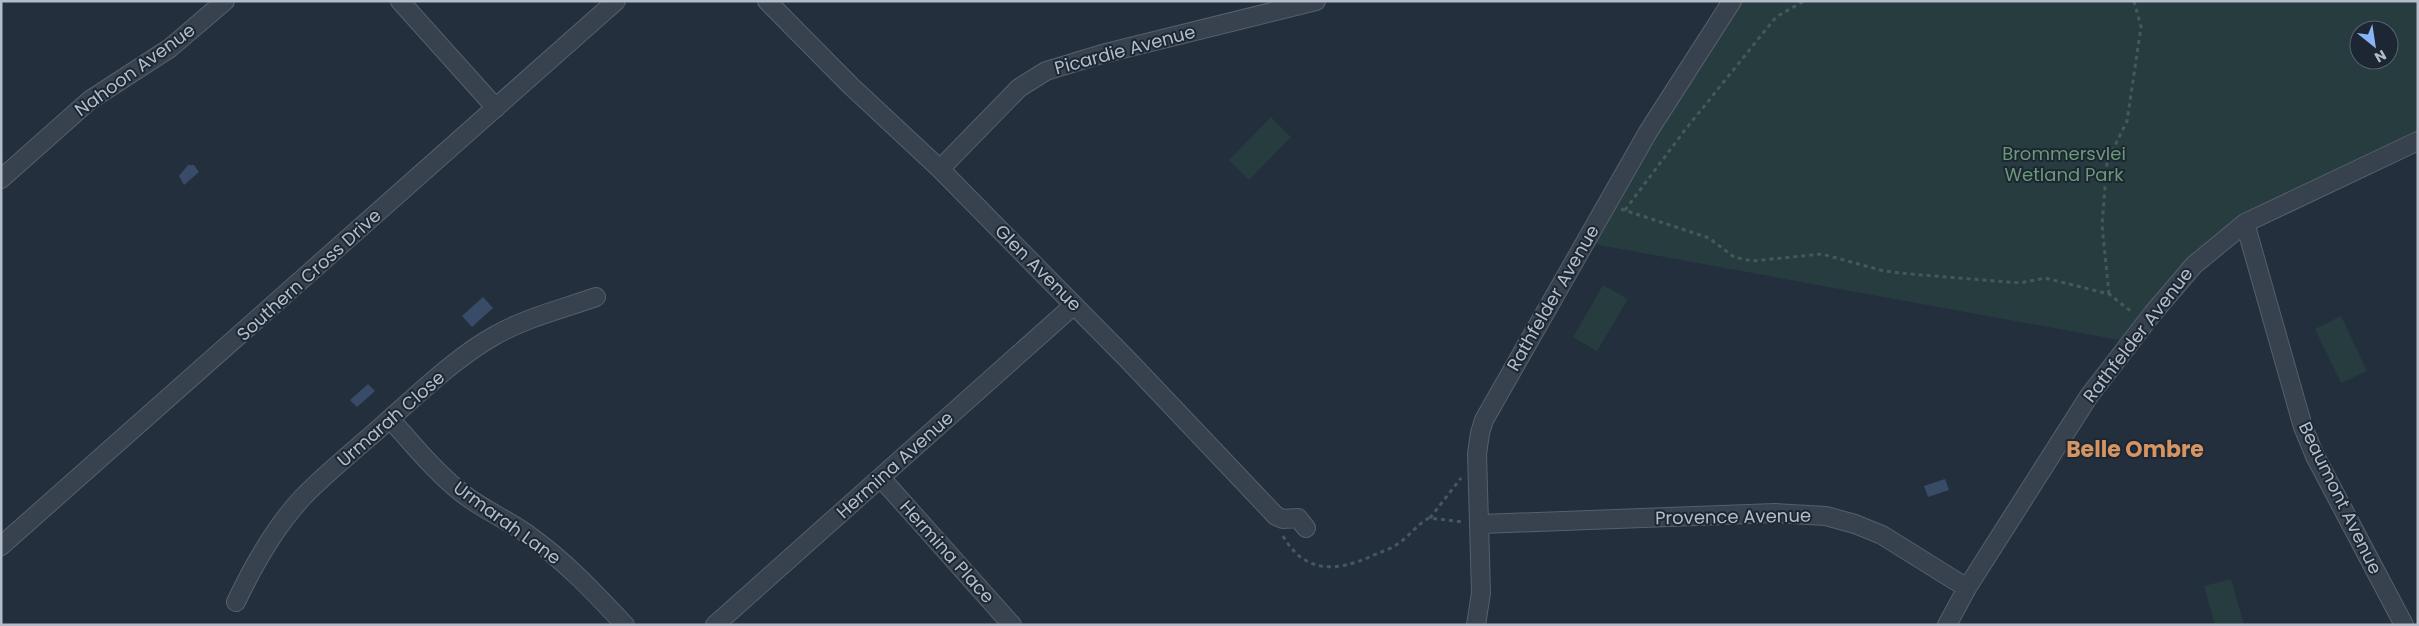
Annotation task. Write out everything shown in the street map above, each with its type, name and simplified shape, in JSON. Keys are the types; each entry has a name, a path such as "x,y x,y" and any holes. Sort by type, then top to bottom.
{"street":[{"name":"Nahoon Avenue","path":"1,179 90,100 170,48 225,1"},
{"path":"400,1 496,108"},
{"name":"Southern Cross Drive","path":"1,546 616,1"},
{"name":"Glen Avenue","path":"767,1 851,86 940,169 1280,518"},
{"name":"Picardie Avenue","path":"940,169 1019,88 1046,71 1102,54 1316,1"},
{"name":"Rathfelder Avenue","path":"1476,625 1481,593 1481,524 1478,461 1480,433 1484,420 1671,93 1732,1"},
{"name":"Rathfelder Avenue","path":"1947,625 1966,588 2089,396 2144,324 2194,265 2245,223 2418,141"},
{"name":"Beaumont Avenue","path":"2245,223 2303,428 2315,456 2404,625"},
{"name":"Urmarah Close","path":"236,602 248,577 276,532 303,498 390,419 459,360 495,335 522,323 596,297"},
{"name":"Hermina Avenue","path":"715,625 1074,305"},
{"name":"Urmarah Lane","path":"390,419 440,474 458,489 527,534 562,561 591,588 625,625"},
{"name":"Hermina Place","path":"882,478 1012,625"},
{"name":"Provence Avenue","path":"1481,524 1775,513 1826,516 1856,524 1882,535 1966,588"},
{"path":"1280,518 1298,518 1306,528"}],"path":[{"path":"1625,210 1685,130 1776,17 1804,1"},
{"path":"2109,294 2102,225 2107,162 2126,122 2141,27 2134,1"},
{"path":"1606,204 1709,238 1734,257 1752,261 1822,254 1884,271 2020,283 2045,278 2109,294 2144,324"},
{"path":"1280,518 1280,532 1290,547 1304,561 1328,568 1356,563 1397,545 1429,518 1462,477 1478,461"},
{"path":"1429,518 1481,524"}],"green space":[{"name":"Brommersvlei Wetland Park","path":"1732,1 2418,1 2418,141 2245,223 2130,342 1599,245 1586,240"},
{"path":"1271,117 1291,137 1249,180 1229,160"},
{"path":"1603,285 1628,299 1597,351 1573,337"},
{"path":"2341,316 2367,371 2341,383 2315,329"},
{"path":"2231,579 2244,625 2215,625 2204,586"}],"water":[{"path":"188,165 194,165 199,172 184,185 179,176"},
{"path":"483,297 493,308 472,327 462,316"},
{"path":"368,384 375,391 357,407 350,400"},
{"path":"1945,479 1949,490 1928,497 1924,486"}],"district":[{"name":"Belle Ombre","path":"2135,449"}]}
